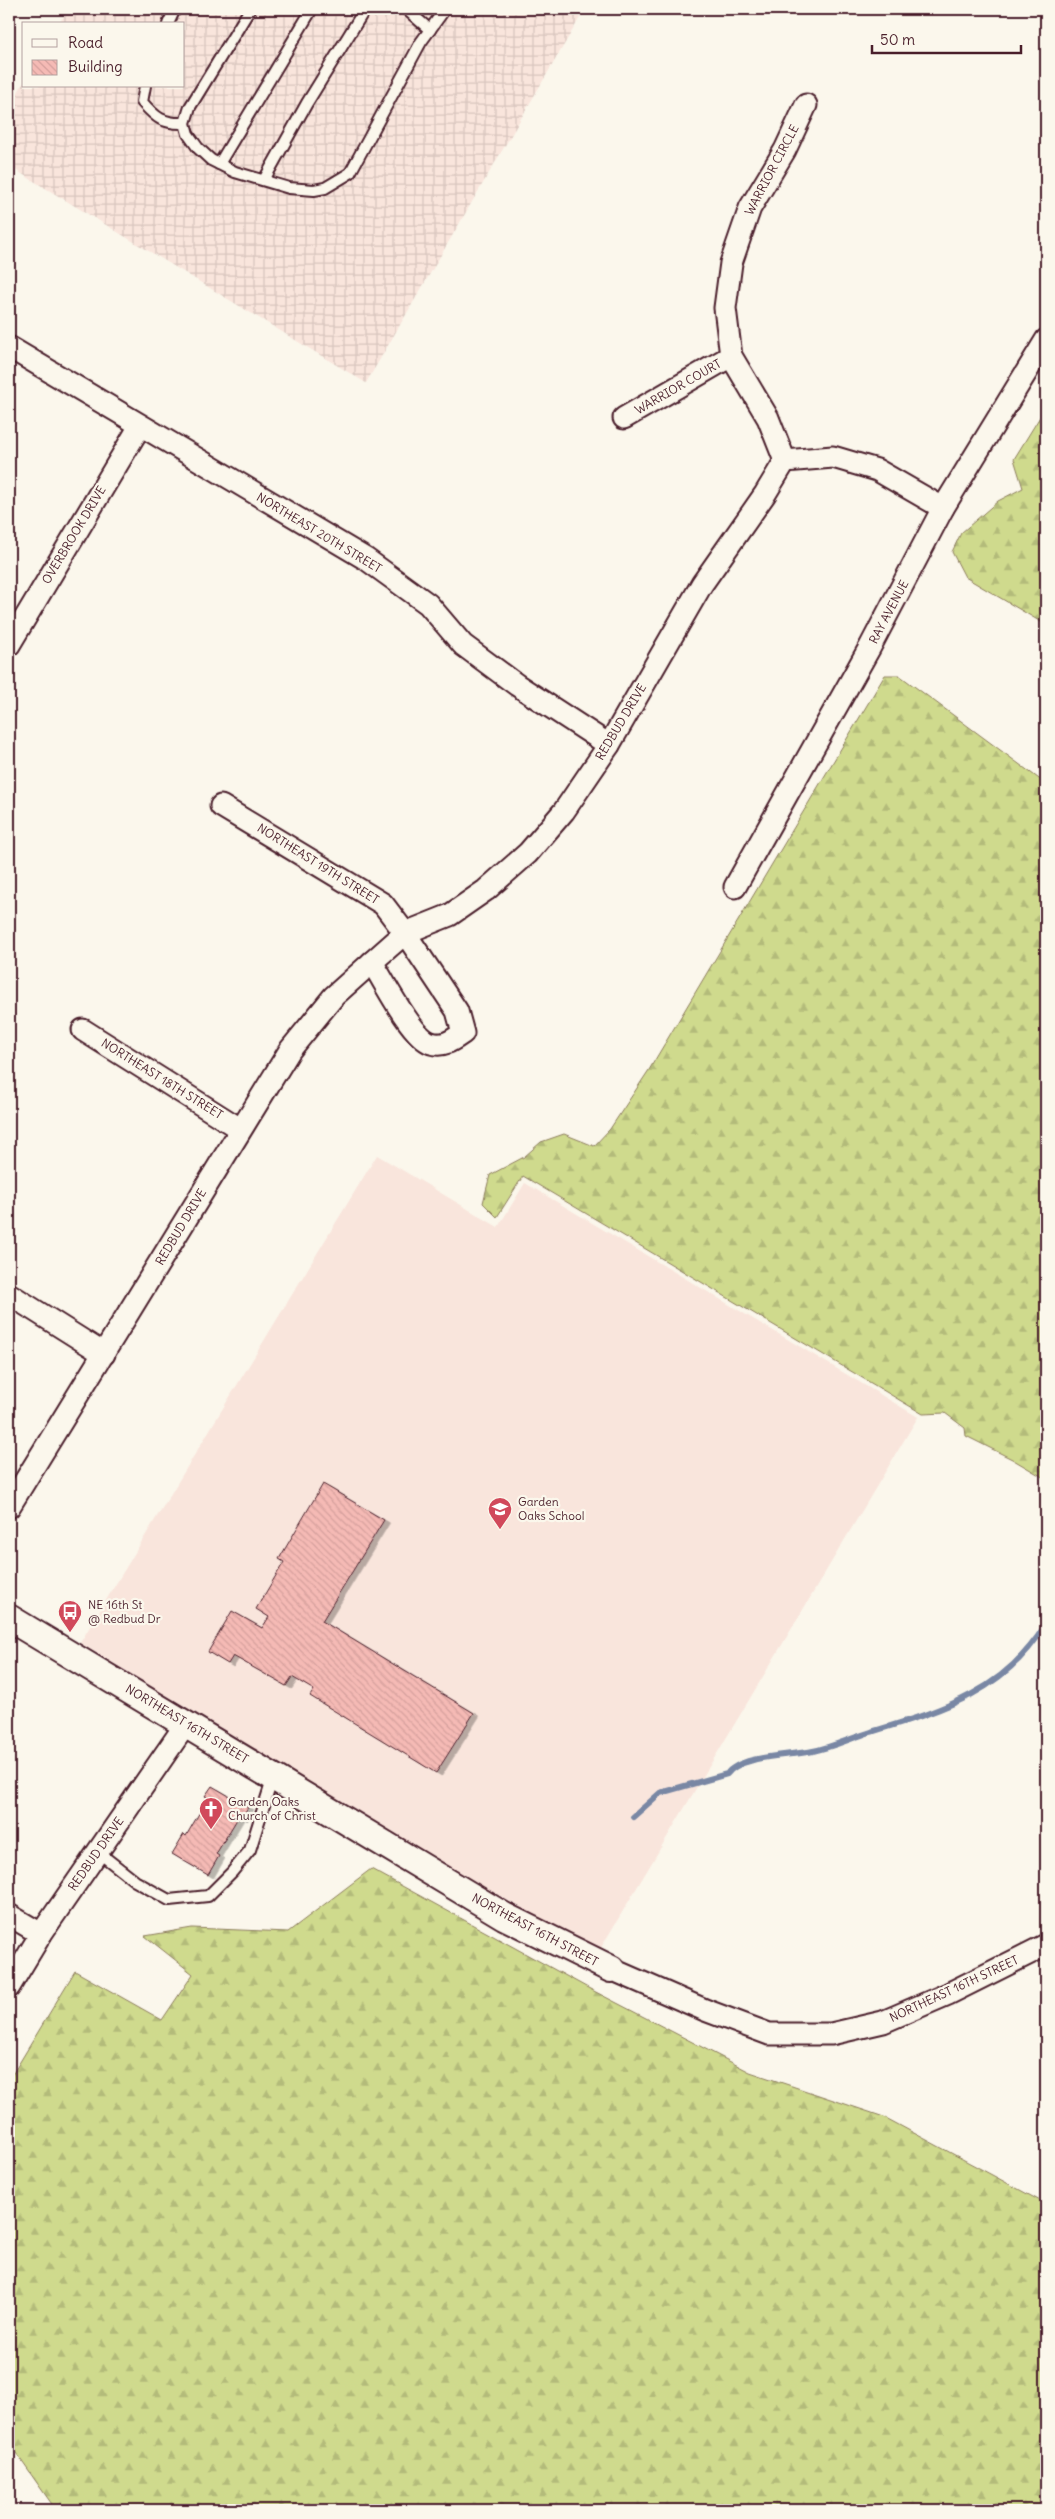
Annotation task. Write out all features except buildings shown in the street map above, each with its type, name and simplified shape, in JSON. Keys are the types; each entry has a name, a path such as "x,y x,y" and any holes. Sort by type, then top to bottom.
{"street":[{"name":"WARRIOR CIRCLE","path":"785,460 768,418 731,356 725,308 731,263 750,208 785,150 806,105"},
{"name":"RAY AVENUE","path":"735,887 870,647 944,508 1046,340"},
{"name":"NORTHEAST 20TH STREET","path":"9,347 366,559 428,604 471,650 517,685 609,746"},
{"name":"WARRIOR COURT","path":"624,418 731,356"},
{"name":"OVERBROOK DRIVE","path":"9,645 140,426"},
{"path":"785,460 833,457 868,467 877,470 944,508"},
{"name":"REDBUD DRIVE","path":"9,1507 290,1050 334,996 405,933 450,915 486,890 528,853 564,811 609,746 702,584 765,494 785,460"},
{"name":"NORTHEAST 19TH STREET","path":"221,806 383,904 405,933"},
{"path":"372,962 408,1024 430,1043 449,1043 463,1033 457,1011 405,933"},
{"name":"NORTHEAST 18TH STREET","path":"83,1030 240,1129"},
{"path":"9,1294 104,1354"},
{"name":"NORTHEAST 16TH STREET","path":"9,1618 504,1916 611,1969 705,2010 769,2034 832,2034 883,2022 948,1994 1046,1945"},
{"name":"REDBUD DRIVE","path":"9,1987 41,1934 186,1724"},
{"path":"9,1915 41,1934"}],"lane":[{"path":"169,22 176,9"},
{"path":"250,9 190,107 185,123 188,134 198,148 218,164 235,172 289,188 314,190 324,188 350,173 421,42 445,9"},
{"path":"218,164 312,9"},
{"path":"264,180 307,104 365,9"},
{"path":"406,9 430,30"},
{"path":"145,88 142,102 152,114 169,124 185,123"},
{"path":"98,1852 135,1881 169,1900 208,1896 232,1872 250,1850 273,1776"}],"shaded area":[{"path":"68,9 585,9 366,383 9,166 9,107 22,85 22,88 185,88 185,22 60,22"},
{"name":"Garden Oaks School","path":"377,1155 498,1227 525,1183 918,1417 599,1951 476,1883 80,1643"}],"green space":[{"path":"1046,407 1046,625 965,577 952,552 961,533 998,501 1023,488 1014,459"},
{"path":"885,675 899,675 1046,784 1046,1479 1012,1459 966,1436 965,1428 945,1413 923,1414 523,1176 497,1217 483,1203 490,1175 524,1157 541,1142 564,1134 594,1146 610,1129 649,1070"},
{"path":"371,1869 588,1988 750,2072 884,2117 1046,2204 1046,2510 56,2510 9,2443 9,2080 75,1971 162,2020 193,1974 145,1936 192,1928 288,1932"}],"waterway":[{"path":"633,1817 660,1793 727,1774 743,1763 767,1757 804,1753 835,1745 947,1706 992,1682 1030,1647 1046,1624"}],"place":[{"name":"Garden Oaks School","path":"500,1530"},
{"name":"NE 16th St @ Redbud Dr","path":"70,1633"},
{"name":"Garden Oaks Church of Christ","path":"211,1830"}]}
